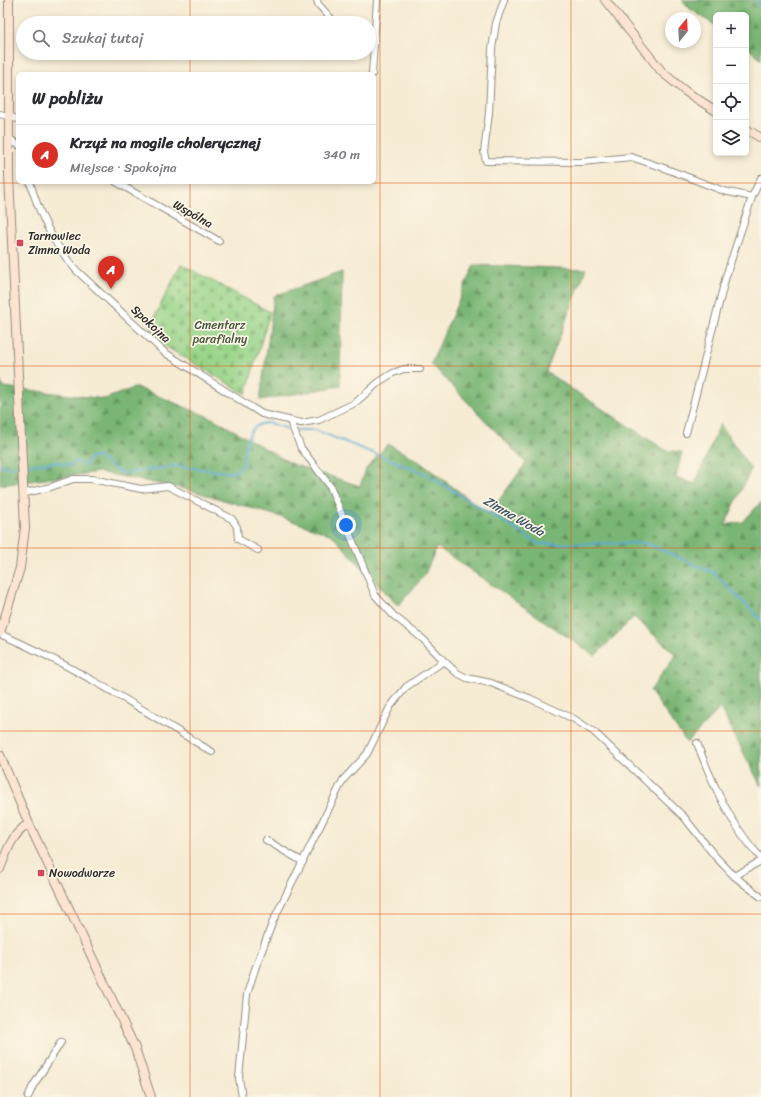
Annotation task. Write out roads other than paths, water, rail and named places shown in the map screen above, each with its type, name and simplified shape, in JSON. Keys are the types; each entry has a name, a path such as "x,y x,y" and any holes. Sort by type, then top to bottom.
{"main road":[{"path":"0,633 23,554 25,528 25,493 11,235 9,138 4,114 9,0"},
{"path":"605,0 662,72 685,91 713,109"},
{"path":"749,131 761,138"},
{"path":"0,755 30,824 135,1048 151,1097"},
{"path":"0,868 16,834 20,829 30,824"}],"street":[{"path":"319,0 318,4 329,16"},
{"path":"376,16 377,0"},
{"path":"504,0 496,23 492,49 489,113 484,152 486,161 582,162 631,157 724,191 752,198"},
{"path":"372,72 373,60"},
{"path":"4,114 16,118"},
{"path":"9,138 16,143"},
{"path":"686,433 726,276 752,198 761,178"},
{"name":"Spokojna","path":"31,184 46,224 66,259 76,270 164,352 262,414 280,417 290,421 309,423 329,417 355,403 379,382 393,373 404,369 420,369"},
{"name":"Wspólna","path":"119,184 219,241"},
{"path":"290,421 301,448 330,486 376,595 393,615 424,640 457,673 466,678 491,683 529,698 574,719 594,732 684,817 714,855 734,876 761,897"},
{"path":"25,493 51,487 73,479 92,479 141,489 168,486 232,519 237,527 238,539 258,550"},
{"path":"0,633 39,651 64,665 212,752"},
{"path":"242,1097 239,1078 250,982 273,921 343,780 367,754 390,707 406,687 444,661"},
{"path":"697,743 714,785 734,826 761,858"},
{"path":"266,840 303,862"},
{"path":"734,876 761,861"},
{"path":"28,1097 61,1042"}],"waterway":[{"path":"757,0 761,8"},
{"name":"Zimna Woda","path":"25,465 57,462 71,465 76,461 85,466 91,457 98,457 117,471 125,473 176,466 233,473 243,465 244,452 248,438 254,428 260,424 267,423 275,424 288,429"},
{"name":"Zimna Woda","path":"297,430 315,430 426,474 539,544 646,543 714,573 761,620"},
{"name":"Zimna Woda","path":"0,463 4,467 20,466"}],"place":[{"name":"Tarnowiec Zimna Woda","path":"20,243"},
{"name":"Krzyż na mogile cholerycznej","path":"111,289"},
{"name":"Nowodworze","path":"41,873"}],"park label":[{"name":"Cmentarz parafialny","path":"220,332"}]}
